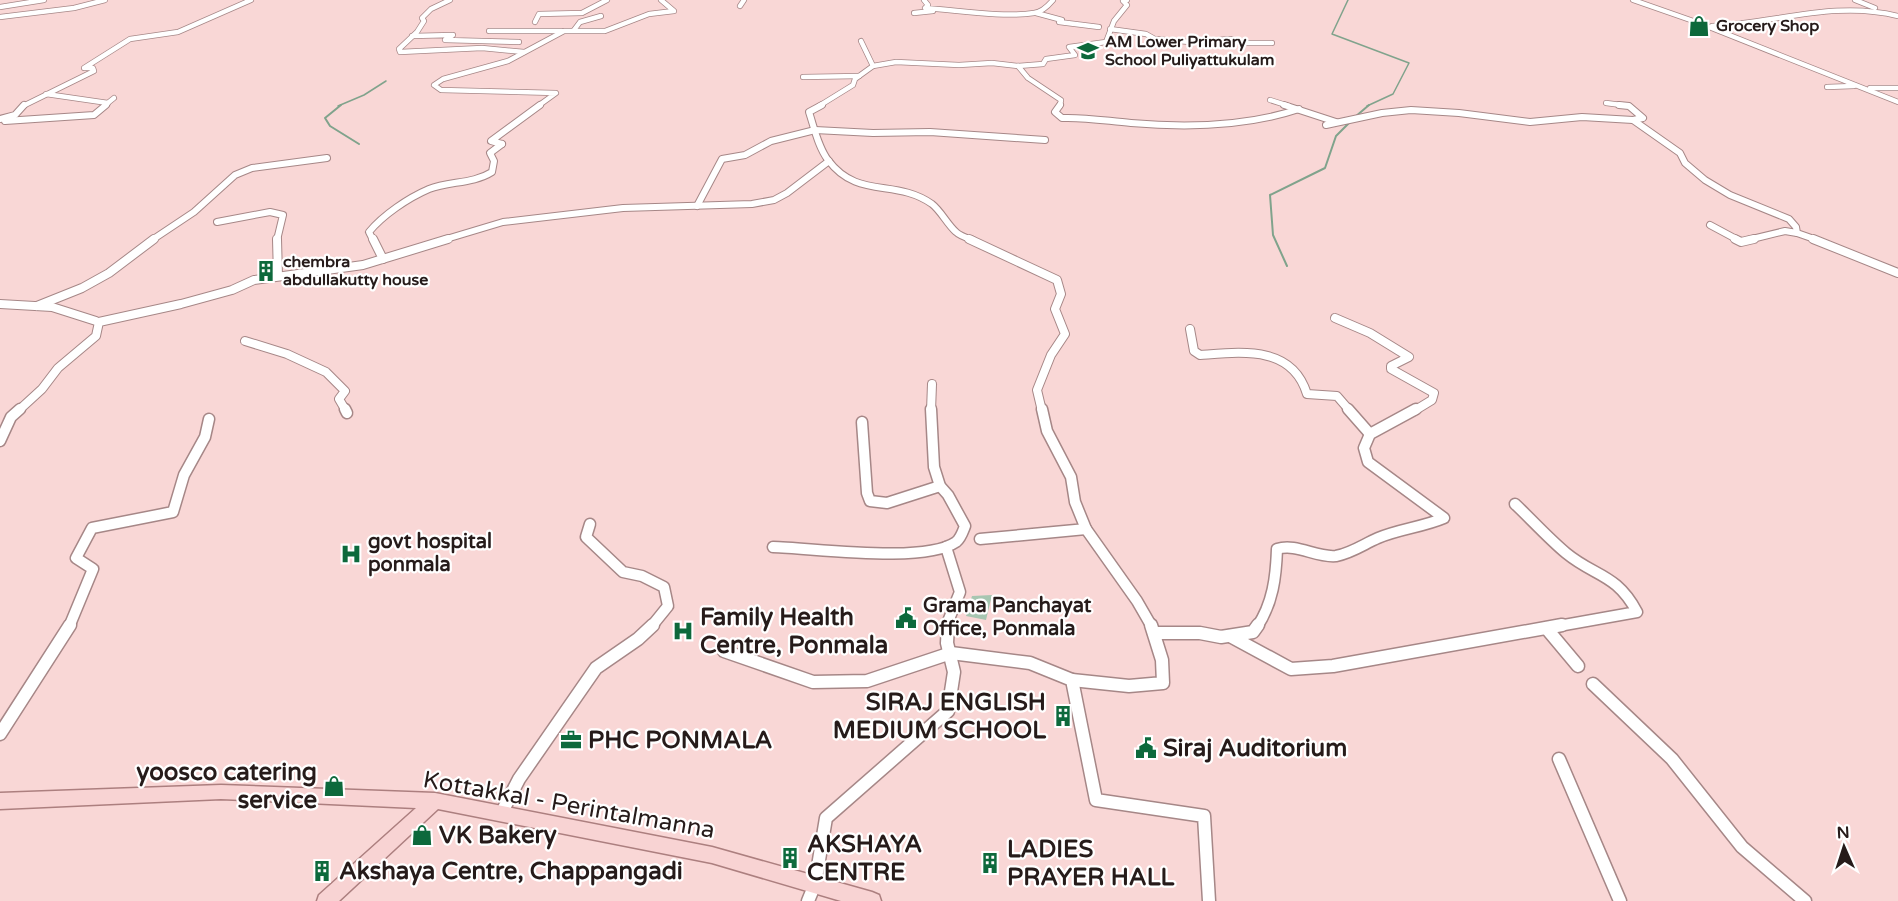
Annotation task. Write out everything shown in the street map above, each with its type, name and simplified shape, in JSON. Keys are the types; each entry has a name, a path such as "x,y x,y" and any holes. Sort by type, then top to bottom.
{"main road":[{"name":"Kottakkal - Perintalmanna","path":"0,801 221,792 435,801 712,855 872,901"},
{"path":"326,901 435,801"}],"street":[{"path":"0,7 44,0"},
{"path":"0,17 74,8 105,0"},
{"path":"0,119 15,115 26,103 94,71 93,68 84,68 130,39 178,32 202,19 251,0"},
{"path":"450,0 431,9 422,18 424,21 421,27 399,49 400,52 482,48 524,52"},
{"path":"535,22 539,14 582,13 607,0"},
{"path":"489,31 605,31 642,16 674,11 661,0"},
{"path":"740,6 744,0"},
{"path":"924,0 928,5 925,8 1036,13 1062,20 1059,22 1065,24 1099,27"},
{"path":"1036,13 1048,7 1053,0"},
{"path":"724,651 813,682 867,681 951,654 1030,663 1072,680 1141,687 1163,683 1164,663 1149,619 1123,579 1097,548 1086,529 1075,502 1071,477 1047,431 1037,390 1051,355 1065,334 1056,309 1061,294 1057,280 957,233 932,204 898,189 872,187 852,182 840,173 820,146 809,112 842,93 873,66 902,61 959,65 992,63 1018,66 1043,64 1046,59 1075,55 1070,47 1106,42 1109,32 1127,5 1124,1 1127,0"},
{"path":"1633,0 1707,26 1898,102"},
{"path":"1855,0 1898,16"},
{"path":"1707,26 1735,26 1827,9 1880,10"},
{"path":"914,13 942,10"},
{"path":"574,30 580,22 601,16"},
{"path":"383,259 369,232 379,220 430,189 484,177 492,172 494,158 490,153 502,144 491,141 556,93 441,90 434,85 443,79 508,61 564,31"},
{"path":"1109,32 1146,34 1155,39 1190,42 1230,39 1245,43 1272,43"},
{"path":"412,36 453,34 445,40 519,42"},
{"path":"861,41 873,66"},
{"path":"1018,66 1028,78 1061,100 1060,106 1054,112 1062,118 1082,117 1143,124 1217,125 1269,119 1299,109"},
{"path":"802,77 859,76"},
{"path":"1827,87 1898,88"},
{"path":"46,94 108,103"},
{"path":"0,119 43,120 94,115 114,98"},
{"path":"1270,100 1337,122"},
{"path":"1326,125 1382,113 1411,110 1450,112 1530,122 1582,117 1633,120 1643,118 1629,106 1606,103"},
{"path":"1633,120 1680,153 1685,162 1705,180 1730,195 1789,219 1796,227 1797,233"},
{"path":"697,206 722,159 746,155 771,141 815,130 873,133 930,132 1045,140"},
{"path":"37,306 82,288 109,273 194,212 235,174 252,168 327,158"},
{"path":"0,441 10,417 42,389 58,368 96,336 99,322 181,304 232,290 254,280 363,265 503,222 623,208 752,204 774,200 787,193 829,160"},
{"path":"217,222 270,212 283,215 276,243 278,276"},
{"path":"1710,225 1741,242 1785,231 1797,233 1898,273"},
{"path":"0,304 64,309 96,321"},
{"path":"1154,633 1230,636 1253,632 1266,615 1276,574 1277,549 1287,546 1334,556 1364,547 1377,538 1425,526 1444,518 1368,462 1364,448 1370,434 1432,400 1434,393 1391,369 1391,366 1409,357 1370,333 1335,318"},
{"path":"1190,330 1194,351 1200,356 1273,356 1285,362 1305,382 1307,394 1316,396 1329,393 1337,396 1370,434"},
{"path":"245,341 287,354 326,372 345,391 339,399 347,413"},
{"path":"773,547 886,551 946,547 959,540 965,526 959,512 940,486 933,453 932,384"},
{"path":"0,734 67,632 93,569 76,558 92,528 173,512 184,475 205,437 209,419"},
{"path":"861,422 867,493 870,501 887,502 940,486"},
{"path":"1230,636 1291,669 1333,666 1637,612 1630,599 1611,579 1567,554 1515,504"},
{"path":"501,814 519,779 596,668 638,639 658,621 668,606 664,588 642,576 623,572 586,537 590,524"},
{"path":"980,539 1086,529"},
{"path":"808,901 815,884 826,818 948,711 954,672 947,644 949,619 960,592 946,547"},
{"path":"1547,629 1578,666"},
{"path":"1072,680 1096,800 1204,816 1209,901"},
{"path":"1593,684 1672,759 1742,847 1805,901"},
{"path":"1559,759 1620,901"}],"green space":[{"path":"992,595 986,620 966,616 972,596"}],"waterway":[{"path":"1348,0 1332,34 1409,63 1393,94 1369,105"},
{"path":"338,106 364,95 386,81"},
{"path":"341,105 325,118 330,126 359,144"},
{"path":"1355,117 1369,105"},
{"path":"1287,266 1273,235 1270,195 1325,168 1336,136 1350,122"}],"place":[{"name":"Grocery Shop","path":"1699,26"},
{"name":"AM Lower Primary School Puliyattukulam","path":"1088,51"},
{"name":"chembra abdullakutty house","path":"266,271"},
{"name":"govt hospital ponmala","path":"351,554"},
{"name":"Grama Panchayat Office, Ponmala","path":"906,618"},
{"name":"Family Health Centre, Ponmala","path":"683,631"},
{"name":"SIRAJ ENGLISH MEDIUM SCHOOL","path":"1063,716"},
{"name":"PHC PONMALA","path":"571,740"},
{"name":"Siraj Auditorium","path":"1146,748"},
{"name":"yoosco catering service","path":"334,786"},
{"name":"VK Bakery","path":"422,835"},
{"name":"AKSHAYA CENTRE","path":"790,858"},
{"name":"LADIES PRAYER HALL","path":"990,863"},
{"name":"Akshaya Centre, Chappangadi","path":"322,871"}]}
